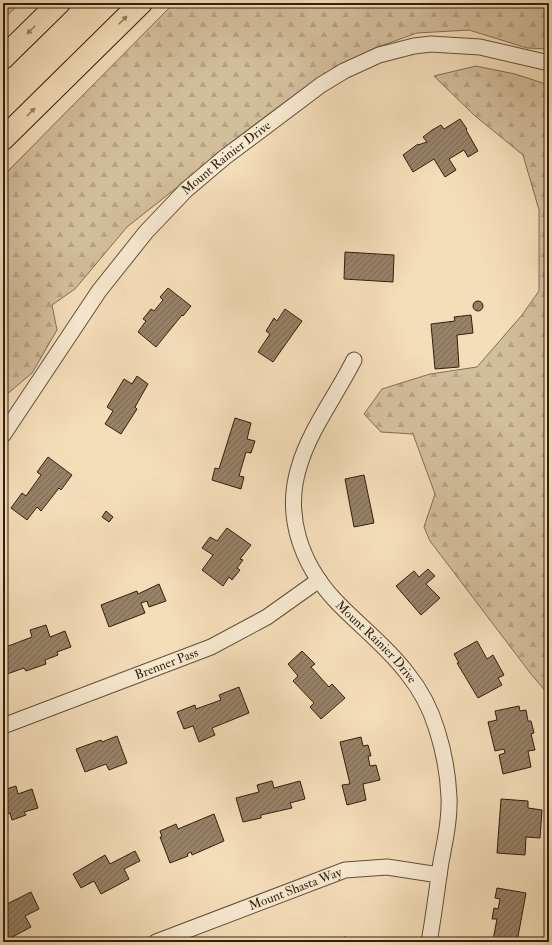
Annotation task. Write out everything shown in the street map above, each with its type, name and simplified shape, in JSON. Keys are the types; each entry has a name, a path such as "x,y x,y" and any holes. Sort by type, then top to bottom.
{"highway":[{"path":"3,58 58,3"},
{"path":"3,139 141,3"}],"street":[{"name":"Mount Rainier Drive","path":"3,435 99,291 146,232 186,190 225,157 321,85 344,71 379,55 414,46 431,44 480,47 549,63"},
{"name":"Mount Rainier Drive","path":"354,360 302,456 295,482 293,518 305,559 319,580 333,598 388,651 407,673 423,698 437,729 447,768 449,798 447,825 429,942"},
{"name":"Brenner Pass","path":"3,726 223,641 267,617 319,580"},
{"name":"Mount Shasta Way","path":"156,942 345,870 387,866 439,875"}],"green space":[{"path":"3,3 20,3 3,19"},
{"path":"174,3 549,3 549,49 527,48 469,30 417,33 375,48 280,106 127,227 75,289 52,305 57,330 32,373 6,395 3,393 3,176"},
{"path":"476,66 515,74 549,85 549,695 531,674 430,541 424,527 435,494 413,434 381,432 364,414 382,389 430,374 477,367 522,315 539,291 539,210 523,155 474,115 434,76"}],"building":[{"path":"460,119 478,151 468,157 464,150 449,159 456,170 445,177 434,159 413,172 403,155 418,144 427,142 423,137 432,130 441,125 444,129"},
{"path":"345,252 394,255 393,282 344,279"},
{"path":"168,288 191,306 156,347 138,332 146,321 143,319 151,309 154,311 163,300 160,297"},
{"path":"476,301 480,301 482,302 482,310 476,311 473,308 473,304"},
{"path":"285,309 302,321 273,362 258,352 270,334 266,331 274,318 277,321"},
{"path":"471,315 473,333 457,335 459,367 435,369 431,324 455,321 454,317"},
{"path":"137,376 148,384 135,407 137,409 121,434 105,424 113,411 107,407 124,379 132,384"},
{"path":"235,418 251,423 247,439 255,441 251,453 246,452 239,476 244,477 241,489 212,480 215,468 219,469"},
{"path":"48,457 72,475 61,490 59,488 41,511 37,507 27,520 11,508 22,493 26,496 41,475 37,472"},
{"path":"364,475 374,523 354,527 345,479"},
{"path":"106,511 113,517 109,522 102,517"},
{"path":"227,528 251,545 240,559 243,560 237,568 240,570 232,580 229,577 223,586 202,570 213,555 202,548 210,537 217,541"},
{"path":"428,569 435,576 426,584 440,598 421,615 396,586 414,571 419,577"},
{"path":"159,584 166,601 149,607 147,601 141,603 145,613 109,627 101,605 137,591 138,594"},
{"path":"46,625 50,637 65,631 71,647 57,652 58,655 45,660 46,664 26,671 24,668 7,674 3,662 3,648 32,637 30,630"},
{"path":"477,641 487,659 493,655 504,675 498,678 502,685 478,698 457,663 459,663 454,654"},
{"path":"302,651 315,664 311,667 329,687 332,684 345,698 321,719 310,707 314,703 293,681 298,676 288,664"},
{"path":"239,687 249,713 212,728 215,735 199,742 193,726 184,729 177,712 195,705 196,709 221,700 219,695"},
{"path":"519,706 520,711 526,710 528,721 531,721 534,733 531,734 535,750 528,751 531,767 503,774 499,755 505,753 504,749 495,751 488,722 497,720 495,711"},
{"path":"117,736 127,763 109,770 106,764 85,772 76,749"},
{"path":"361,737 363,746 368,745 371,756 368,756 370,766 376,765 380,780 363,784 366,800 347,805 342,785 350,784 340,742"},
{"path":"272,781 274,788 300,781 305,799 290,803 292,808 261,815 261,818 243,822 236,798 259,792 257,785"},
{"path":"16,786 18,794 32,789 38,808 24,812 26,815 12,820 10,813 3,815 3,790"},
{"path":"501,799 528,801 528,808 542,810 540,838 526,837 525,855 497,853"},
{"path":"214,814 224,841 192,855 191,852 187,854 188,856 170,863 160,837 162,837 160,831 176,824 178,829"},
{"path":"135,851 140,861 124,869 129,879 101,894 94,881 81,888 73,874 105,855 110,864"},
{"path":"497,888 526,893 517,942 493,940 497,919 492,919 494,908 498,909 500,899 495,898"},
{"path":"31,892 39,909 25,916 31,927 3,942 3,906"},
{"path":"344,937 367,942 342,942"}]}
